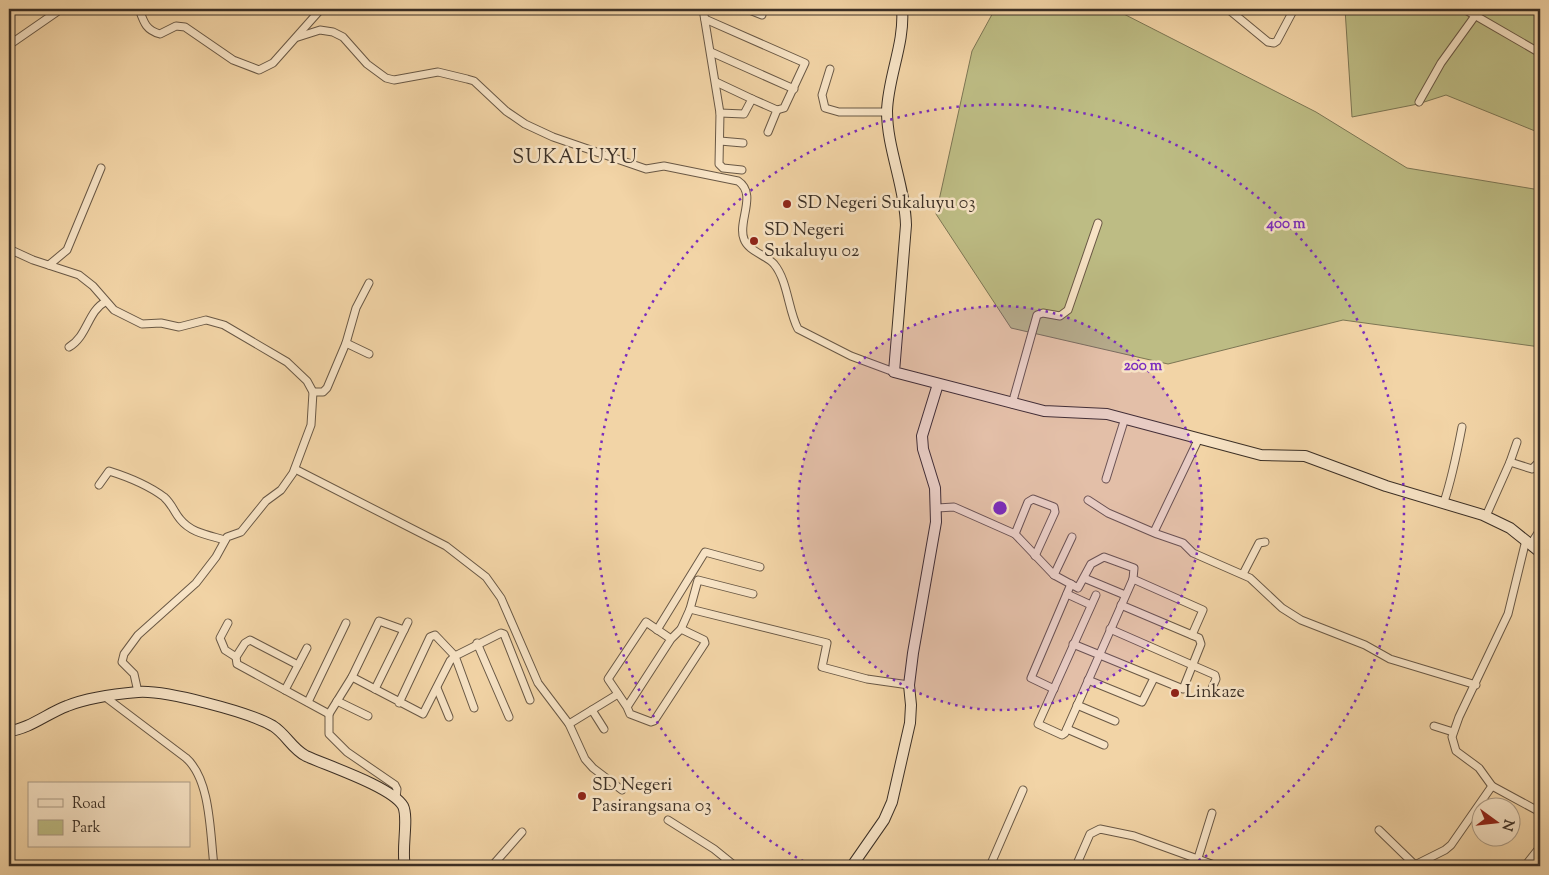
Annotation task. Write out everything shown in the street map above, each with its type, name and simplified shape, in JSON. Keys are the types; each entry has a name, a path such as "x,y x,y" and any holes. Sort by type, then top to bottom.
{"street":[{"path":"9,45 61,9"},
{"path":"139,9 146,28 150,31 160,34 176,26 185,27 233,60 259,70 273,63 321,9"},
{"path":"703,9 720,113 720,167 742,170"},
{"path":"747,9 762,15"},
{"path":"894,372 906,225 905,205 888,112 890,90 902,26 902,9"},
{"path":"1228,9 1268,42 1274,43 1279,38 1294,9"},
{"path":"1464,9 1478,12 1540,53"},
{"path":"1419,102 1442,63 1478,12"},
{"path":"705,19 805,64 784,108 777,110 716,82"},
{"path":"298,37 320,30 333,32 343,37 367,64 386,78 394,80 438,72 467,79 474,82 525,124 553,138 646,170 664,166 738,181 743,184 746,193 744,241 776,267 798,330 851,356 894,372 1012,404 1053,413 1094,413 1125,418 1261,455 1305,456 1361,478 1486,516 1510,528 1540,552"},
{"path":"711,52 794,89"},
{"path":"830,69 822,95 825,108 839,112 888,112"},
{"path":"720,113 744,114 752,100"},
{"path":"768,132 777,110"},
{"path":"720,141 743,143"},
{"path":"49,265 59,259 67,250 101,168"},
{"path":"1012,404 1037,315 1040,312 1060,316 1068,310 1098,223"},
{"path":"9,249 25,258 73,272 85,279 114,310 142,324 161,322 184,327 206,320 224,325 287,362 301,374 313,392 311,426 295,469 281,490 266,502 241,532 229,535 216,557 196,583 138,635 124,654 122,662 134,674 138,692"},
{"path":"313,392 326,390 346,343 356,308 369,282"},
{"path":"69,348 82,335 98,307 105,302"},
{"path":"346,343 369,354"},
{"path":"852,866 884,820 896,791 911,715 909,685 914,642 936,534 937,508 933,479 922,443 923,428 938,384"},
{"path":"1106,479 1125,418"},
{"path":"1444,502 1452,481 1452,469 1461,441 1462,427"},
{"path":"1154,532 1199,438"},
{"path":"1486,516 1517,442"},
{"path":"1510,462 1532,469 1538,463"},
{"path":"295,469 446,546 486,577 501,598 538,683 569,724 589,764 622,790"},
{"path":"99,485 109,471 140,482 165,498 180,518 193,530 225,540"},
{"path":"1015,534 1028,502 1033,499 1054,507 1055,512 1035,556"},
{"path":"1088,500 1108,512 1182,543 1193,553 1243,574 1282,608 1301,620 1365,645 1390,659 1476,685"},
{"path":"937,508 954,506 1015,534 1054,575 1078,588 1091,564 1104,557 1134,568 1133,579 1067,729 1062,734 1038,725 1096,595"},
{"path":"1540,530 1529,542 1508,614 1453,732 1454,747 1479,768 1492,786 1540,812"},
{"path":"1054,575 1072,537"},
{"path":"1243,574 1259,543 1265,542"},
{"path":"657,630 705,552 760,567"},
{"path":"627,707 671,639 681,630 690,609 698,580 695,567"},
{"path":"1084,578 1125,595"},
{"path":"1133,579 1202,610 1192,635"},
{"path":"698,580 754,594"},
{"path":"1054,689 1031,678 1071,584"},
{"path":"1067,594 1091,605"},
{"path":"1074,644 1182,690 1201,644 1199,638 1121,605"},
{"path":"690,609 827,643 822,667 867,679 909,685"},
{"path":"396,798 397,789 395,785 347,752 328,734 329,714 352,677 379,621 404,630"},
{"path":"375,689 408,622"},
{"path":"671,639 646,622 608,679 630,714 650,722 654,721 704,646 704,640 681,630"},
{"path":"228,623 220,638 225,650 236,657"},
{"path":"308,702 346,623"},
{"path":"1110,629 1215,675 1216,679 1210,693"},
{"path":"352,677 423,714 455,656 477,643 501,633 504,634 530,700"},
{"path":"400,703 431,635 435,636 455,656 474,708"},
{"path":"298,665 249,640 236,657 237,664 329,714"},
{"path":"477,643 509,717"},
{"path":"285,690 307,648"},
{"path":"1088,680 1142,702 1154,678"},
{"path":"437,688 450,717"},
{"path":"9,743 10,732 69,705 104,696 138,692 168,694 265,722 281,732 294,748 305,756 355,776 396,798 403,806 405,816 403,840 405,866"},
{"path":"569,724 618,694"},
{"path":"104,696 186,758 197,769 203,784 214,866"},
{"path":"337,701 368,716"},
{"path":"1077,705 1115,721"},
{"path":"592,710 604,729"},
{"path":"1434,726 1453,732"},
{"path":"1067,729 1104,745"},
{"path":"1379,830 1414,865 1439,854 1451,845 1492,786"},
{"path":"990,866 1023,790"},
{"path":"1198,858 1212,813"},
{"path":"668,820 735,866"},
{"path":"1076,866 1090,834 1100,829 1134,836 1172,852 1198,858 1217,866"},
{"path":"492,866 522,832"},
{"path":"1525,866 1540,847"},
{"path":"1043,866 1054,866"}],"green space":[{"path":"995,9 1114,9 1316,112 1407,168 1540,190 1540,347 1343,320 1168,364 1011,328 936,214 972,51"},
{"path":"1345,9 1540,9 1540,133 1446,95 1418,104 1352,117"}],"place":[{"name":"SD Negeri Sukaluyu 03","path":"787,204"},
{"name":"SD Negeri Sukaluyu 02","path":"754,241"},
{"name":"Linkaze","path":"1175,693"},
{"name":"SD Negeri Pasirangsana 03","path":"582,796"}],"district":[{"name":"SUKALUYU","path":"575,158"}]}
